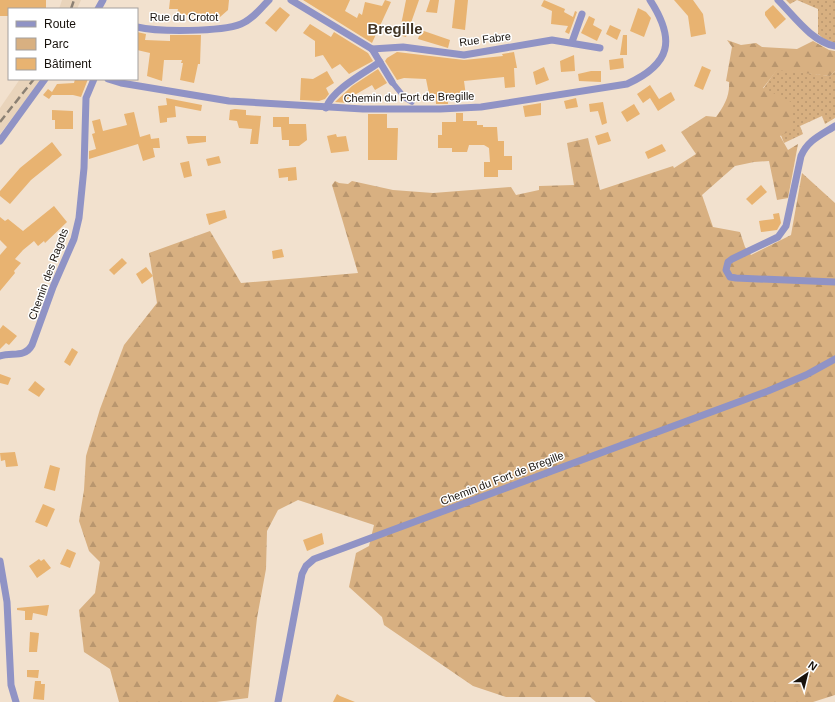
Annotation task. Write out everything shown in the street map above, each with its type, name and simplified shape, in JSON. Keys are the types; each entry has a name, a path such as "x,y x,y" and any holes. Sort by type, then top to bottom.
{"street":[{"name":"Rue du Crotot","path":"138,26 163,29 215,29 240,24 252,18 269,0"},
{"path":"291,0 372,49 392,82 405,98 412,102"},
{"name":"Chemin du Fort de Bregille","path":"111,80 121,83 229,101 326,108 463,108 627,84 645,76 656,66 664,52 666,34 661,17 650,0"},
{"path":"778,0 816,38 828,45 835,46"},
{"path":"572,42 582,14"},
{"name":"Rue Fabre","path":"372,49 403,47 464,55 552,40 572,42 600,48"},
{"path":"326,108 328,101 380,62"},
{"path":"0,141 44,80"},
{"name":"Chemin des Ragots","path":"0,356 23,354 27,352 32,345 74,239 79,218 84,180 86,98 94,80"},
{"path":"835,126 811,140 803,151 786,226 782,234 732,259 728,262 726,270 730,277 736,278 835,282"},
{"name":"Chemin du Fort de Bregille","path":"278,702 302,574 306,566 314,559 768,391 806,375 835,359"},
{"path":"0,561 6,602 11,685 16,702"}],"shaded area":[{"path":"62,0 81,0 77,8 59,8"},
{"path":"19,80 41,80 0,134 0,108"}],"green space":[{"path":"786,0 797,0 790,4"},
{"path":"797,0 835,0 835,43 824,39 818,34 818,9"},
{"path":"727,40 741,45 756,43 762,47 797,49 813,41 829,50 835,51 835,71 830,76 777,70 763,88 791,102 792,130 780,136 788,150 798,144 788,198 777,200 769,161 735,166 702,195 713,227 740,232 745,247 751,255 791,235 802,173 835,203 835,695 813,702 596,702 590,697 506,697 473,686 384,625 382,617 349,587 356,553 369,546 374,525 298,500 278,510 267,531 266,569 257,618 248,698 216,702 119,702 110,669 84,652 79,610 95,593 100,562 89,551 79,521 84,490 86,456 100,409 124,345 157,303 149,253 210,231 241,283 358,273 332,185 335,181 348,184 352,181 393,190 433,193 511,187 516,195 539,190 539,186 574,185 567,143 588,138 600,190 673,166 674,168 696,154 681,132 706,116 716,117 726,101 729,92 729,82 726,81 732,47"},
{"path":"777,69 830,76 835,71 835,118 825,124 822,116 800,126 803,134 784,143 763,89"}],"building":[{"path":"0,0 46,0 46,8 8,8 8,16 0,16"},
{"path":"170,0 229,0 228,10 220,17 206,17 177,14 178,9 169,9"},
{"path":"303,0 350,0 345,11 357,18 359,13 362,15 365,2 382,6 385,0 391,2 372,43"},
{"path":"406,0 419,0 406,37 399,35"},
{"path":"430,0 439,0 437,13 426,12"},
{"path":"455,0 468,0 465,30 452,28"},
{"path":"544,0 565,9 564,12 573,17 575,11 577,12 569,34 565,32 568,26 551,24 552,11 541,6"},
{"path":"674,0 693,0 703,14 706,34 691,37 688,16"},
{"path":"773,5 786,19 775,29 765,15 765,12"},
{"path":"280,7 290,15 276,32 265,23"},
{"path":"638,8 646,12 651,18 644,37 630,31"},
{"path":"589,16 595,19 593,25 602,30 597,41 581,33"},
{"path":"310,24 331,37 334,32 368,53 373,61 349,74 340,64 332,69 323,55 315,57 315,41 303,33"},
{"path":"610,25 621,30 617,40 606,34"},
{"path":"421,30 450,40 448,48 418,39"},
{"path":"138,32 146,34 145,40 170,41 170,35 201,35 200,64 198,64 194,83 180,80 183,63 181,63 182,60 164,60 162,81 147,76 150,53 138,50"},
{"path":"623,35 627,35 627,55 620,55"},
{"path":"397,52 464,60 503,56 502,54 514,52 517,68 514,68 515,87 505,88 504,77 464,81 466,96 448,96 448,104 436,104 436,94 429,94 426,79 404,78 397,80 385,61"},
{"path":"574,55 575,71 561,72 560,61"},
{"path":"623,58 624,68 610,70 609,60"},
{"path":"702,66 711,70 703,90 694,86"},
{"path":"544,67 549,80 536,85 533,72"},
{"path":"378,69 387,83 375,90 372,85 346,100 347,103 335,102 352,86"},
{"path":"327,71 334,83 326,88 329,94 325,99 319,101 300,100 301,78 313,79"},
{"path":"591,71 601,71 601,82 579,81 578,74"},
{"path":"75,80 88,80 81,97 73,95 52,95 49,99 43,95 48,89 52,92 57,84 74,83"},
{"path":"650,85 659,99 671,92 675,100 658,111 650,98 643,103 637,94"},
{"path":"166,98 202,105 201,111 175,106 176,117 167,118 167,122 160,123 158,106 167,105"},
{"path":"576,98 578,107 566,109 564,101"},
{"path":"603,102 607,123 602,125 598,111 590,112 589,104"},
{"path":"541,103 541,115 525,117 523,106"},
{"path":"634,104 640,114 627,122 621,112"},
{"path":"52,110 73,111 73,129 55,129 55,120 52,120"},
{"path":"230,110 246,110 246,115 261,116 258,144 250,144 252,129 239,128 237,121 229,120"},
{"path":"134,112 140,137 150,134 151,139 159,138 160,148 153,148 155,157 143,161 138,144 89,159 89,151 96,149 92,134 95,133 92,121 100,119 103,131 127,125 124,114"},
{"path":"456,113 463,113 463,121 477,121 477,125 483,125 483,127 497,127 498,141 504,141 504,156 512,156 512,170 498,170 498,177 484,177 484,162 490,162 489,148 484,145 469,145 467,152 452,152 452,148 438,148 438,135 442,135 442,122 456,122"},
{"path":"368,114 387,114 387,128 398,128 397,160 368,160"},
{"path":"273,117 289,117 289,124 306,124 307,140 299,146 289,146 289,140 282,140 281,127 273,127"},
{"path":"608,132 611,141 598,145 595,136"},
{"path":"336,134 337,137 346,136 349,151 331,153 327,136"},
{"path":"186,136 206,136 206,142 188,144"},
{"path":"52,142 62,155 31,180 10,204 0,196 0,191 20,168"},
{"path":"662,144 666,151 648,159 645,152"},
{"path":"219,156 221,163 208,166 206,159"},
{"path":"189,161 192,176 184,178 180,163"},
{"path":"296,167 297,180 288,181 288,177 279,178 278,169"},
{"path":"761,185 767,192 752,205 746,199"},
{"path":"54,206 67,222 45,243 44,241 38,246 34,241 23,250 15,259 21,263 0,291 0,255 7,247 0,240 0,217 5,221 8,219 23,231"},
{"path":"225,210 227,218 209,225 206,214"},
{"path":"779,213 781,223 777,230 761,232 759,221 774,219 773,214"},
{"path":"282,249 284,257 273,259 272,251"},
{"path":"122,258 127,263 114,275 109,270"},
{"path":"146,267 153,276 142,284 136,274"},
{"path":"3,325 17,336 9,345 6,343 0,349 0,329"},
{"path":"72,348 78,352 70,366 64,362"},
{"path":"0,374 11,378 8,385 0,383"},
{"path":"35,381 45,389 39,397 28,390"},
{"path":"15,452 18,466 6,467 5,460 1,461 0,453"},
{"path":"50,465 60,468 55,491 44,488"},
{"path":"43,504 55,509 47,527 35,522"},
{"path":"322,533 324,544 307,551 303,540"},
{"path":"67,549 76,553 70,568 60,564"},
{"path":"39,559 41,561 44,559 51,568 37,578 29,566"},
{"path":"49,605 47,616 33,613 32,620 25,620 25,611 17,610 17,608"},
{"path":"30,632 39,633 37,652 29,652"},
{"path":"27,670 39,670 38,678 27,677"},
{"path":"35,681 41,681 41,684 45,684 44,700 33,699"},
{"path":"337,694 340,696 355,702 333,702"}],"railway":[{"path":"71,8 74,0"},
{"path":"0,122 33,80"}],"district":[{"name":"Bregille","path":"395,28"}]}
